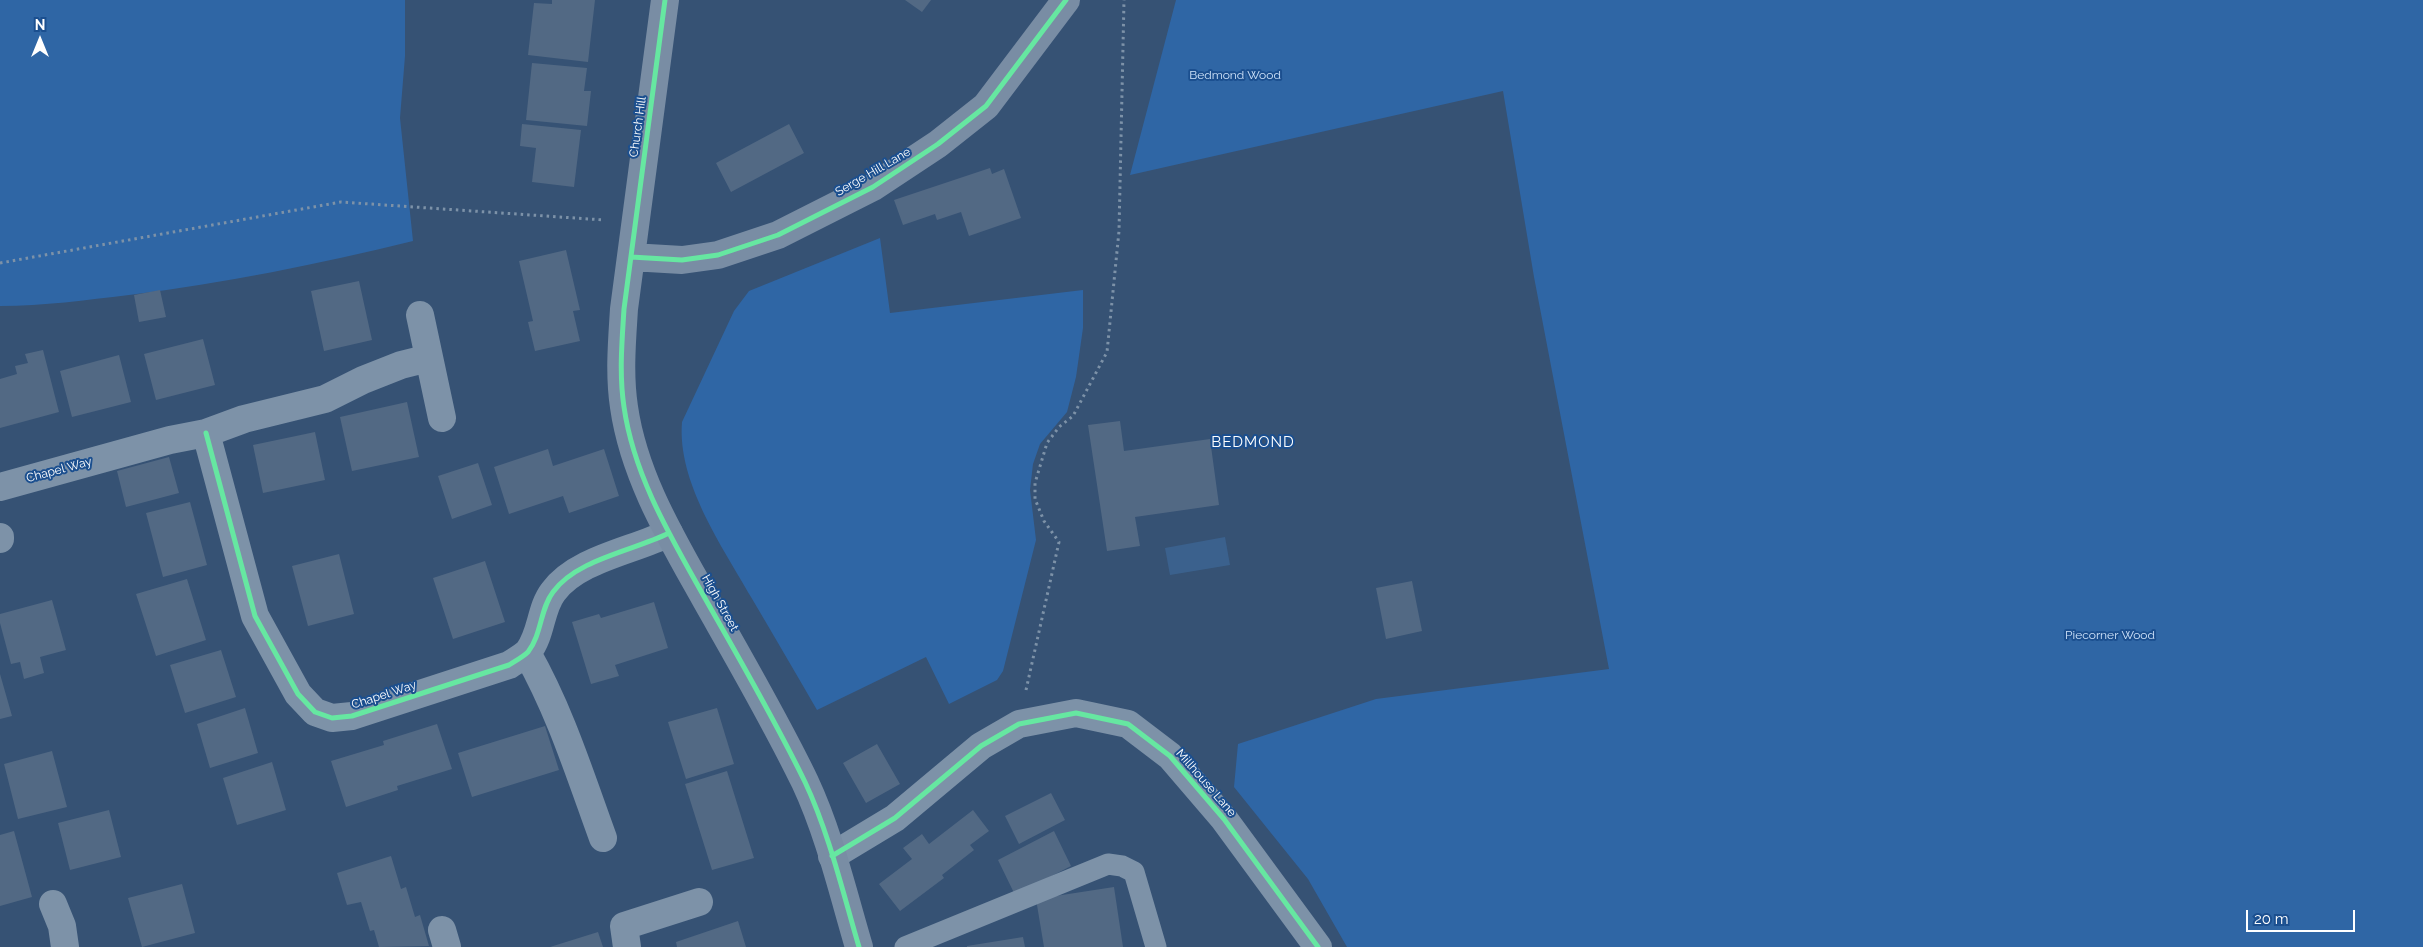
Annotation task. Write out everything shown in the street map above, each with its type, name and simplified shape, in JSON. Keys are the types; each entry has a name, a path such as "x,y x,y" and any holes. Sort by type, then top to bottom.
{"street":[{"name":"Church Hill","path":"631,257 634,222 665,0"},
{"name":"Serge Hill Lane","path":"631,257 682,260 718,256 778,236 873,187 938,144 986,106 1066,0"},
{"name":"High Street","path":"631,257 621,354 624,407 636,457 650,496 669,533 754,685 806,784 832,856 859,947"},
{"path":"420,315 442,418"},
{"name":"Chapel Way","path":"0,487 170,440 206,433 244,418 325,399 378,374 429,358"},
{"name":"Chapel Way","path":"206,433 255,616 298,694 315,712 332,718 352,716 509,665 527,653"},
{"path":"602,838 559,718 544,684 527,653 537,636 545,608 553,592 570,574 647,544 669,533"},
{"name":"Millhouse Lane","path":"832,856 895,818 981,746 1019,724 1076,713 1128,724 1170,756 1224,819 1318,947"},
{"path":"627,947 624,926 699,902"},
{"path":"53,904 62,926 65,947"}],"lane":[{"path":"905,947 1108,864 1122,866 1134,872 1156,947"}],"path":[{"path":"1019,724 1059,542 1044,521 1035,499 1035,483 1039,462 1046,443 1059,427 1073,416 1107,352 1119,231 1124,0"},
{"path":"0,263 341,202 634,222"}],"green space":[{"path":"0,0 405,0 405,56 400,118 413,241 307,265 201,285 65,302 0,306"},
{"path":"1176,0 2423,0 2423,947 1347,947 1308,879 1234,787 1238,744 1376,699 1609,669 1534,277 1503,91 1130,175"},
{"path":"880,238 890,313 1083,290 1083,328 1076,377 1067,412 1040,444 1033,464 1030,490 1036,540 1003,671 997,680 949,704 926,657 817,710 727,557 704,513 687,467 682,445 682,422 734,311 749,291"}],"shaded area":[{"path":"1225,537 1230,565 1170,575 1165,548"}],"building":[{"path":"552,0 595,0 588,62 528,55 534,3 552,4"},
{"path":"905,0 931,0 922,12"},
{"path":"532,63 587,68 584,91 591,91 587,126 526,120"},
{"path":"522,124 581,130 574,187 532,182 536,148 520,146"},
{"path":"789,124 804,153 731,192 716,163"},
{"path":"990,168 992,174 1004,169 1021,218 969,236 961,212 937,220 935,214 903,225 894,200"},
{"path":"566,250 580,310 573,311 580,341 535,351 528,322 533,321 519,261"},
{"path":"359,281 372,340 324,351 311,291"},
{"path":"160,290 166,317 139,322 134,295"},
{"path":"203,339 215,385 156,400 144,354"},
{"path":"43,350 59,412 0,428 0,379 17,374 15,366 28,363 25,354"},
{"path":"119,355 131,402 72,417 60,371"},
{"path":"407,402 419,457 352,471 340,417"},
{"path":"1120,421 1124,451 1210,439 1219,505 1135,517 1140,546 1107,551 1088,425"},
{"path":"315,432 325,480 263,493 253,445"},
{"path":"548,449 553,466 604,449 619,496 569,513 563,496 509,514 494,467"},
{"path":"169,457 179,493 126,507 117,471"},
{"path":"478,463 492,505 452,519 438,476"},
{"path":"190,502 207,565 163,577 146,513"},
{"path":"339,554 354,614 308,626 292,566"},
{"path":"485,561 505,622 453,639 433,578"},
{"path":"187,579 206,640 156,656 136,594"},
{"path":"1412,581 1422,631 1386,639 1376,588"},
{"path":"52,600 66,650 40,657 44,673 24,679 20,662 11,664 0,623 0,614"},
{"path":"654,602 668,648 615,665 619,676 591,684 572,622 599,614 601,618"},
{"path":"221,650 236,697 185,713 170,665"},
{"path":"0,674 12,716 0,719"},
{"path":"245,708 258,753 210,768 197,724"},
{"path":"717,708 734,764 686,779 668,722"},
{"path":"437,724 452,769 397,786 398,790 346,807 331,761 384,745 383,741"},
{"path":"545,726 559,770 472,797 458,753"},
{"path":"877,744 900,784 866,803 843,763"},
{"path":"52,751 67,807 18,819 4,764"},
{"path":"272,762 286,810 237,825 223,778"},
{"path":"727,771 754,858 712,870 685,784"},
{"path":"1051,793 1065,820 1019,844 1005,816"},
{"path":"109,810 121,857 70,870 58,823"},
{"path":"973,810 989,831 970,845 974,850 942,875 944,878 900,911 879,884 912,859 903,848 922,834 929,844"},
{"path":"14,831 32,897 0,906 0,835"},
{"path":"1054,831 1071,866 1015,895 998,860"},
{"path":"391,856 401,889 406,887 415,917 420,915 429,946 379,947 374,930 370,931 361,902 347,905 337,873"},
{"path":"182,884 195,933 142,947 128,898"},
{"path":"1114,887 1123,947 1044,947 1036,899"},
{"path":"738,921 746,947 677,947 676,942"},
{"path":"598,932 603,947 550,947"},
{"path":"1023,937 1025,947 967,947 967,946"}],"cycle path":[{"path":"665,0 624,309 621,358 624,407 629,433 645,483 668,531 794,759 814,802 828,842 859,947"},
{"path":"631,257 682,260 718,255 778,235 873,187 938,144 986,106 1066,0"},
{"path":"206,433 255,616 298,694 315,712 332,718 352,716 509,665 526,654 533,645 549,599 563,581 576,571 606,557 669,533"},
{"path":"832,856 895,818 981,746 1019,724 1076,713 1128,724 1170,756 1224,819 1318,947"}],"district":[{"name":"BEDMOND","path":"1253,442"}],"park label":[{"name":"Bedmond Wood","path":"1235,75"},
{"name":"Piecorner Wood","path":"2110,635"}]}
